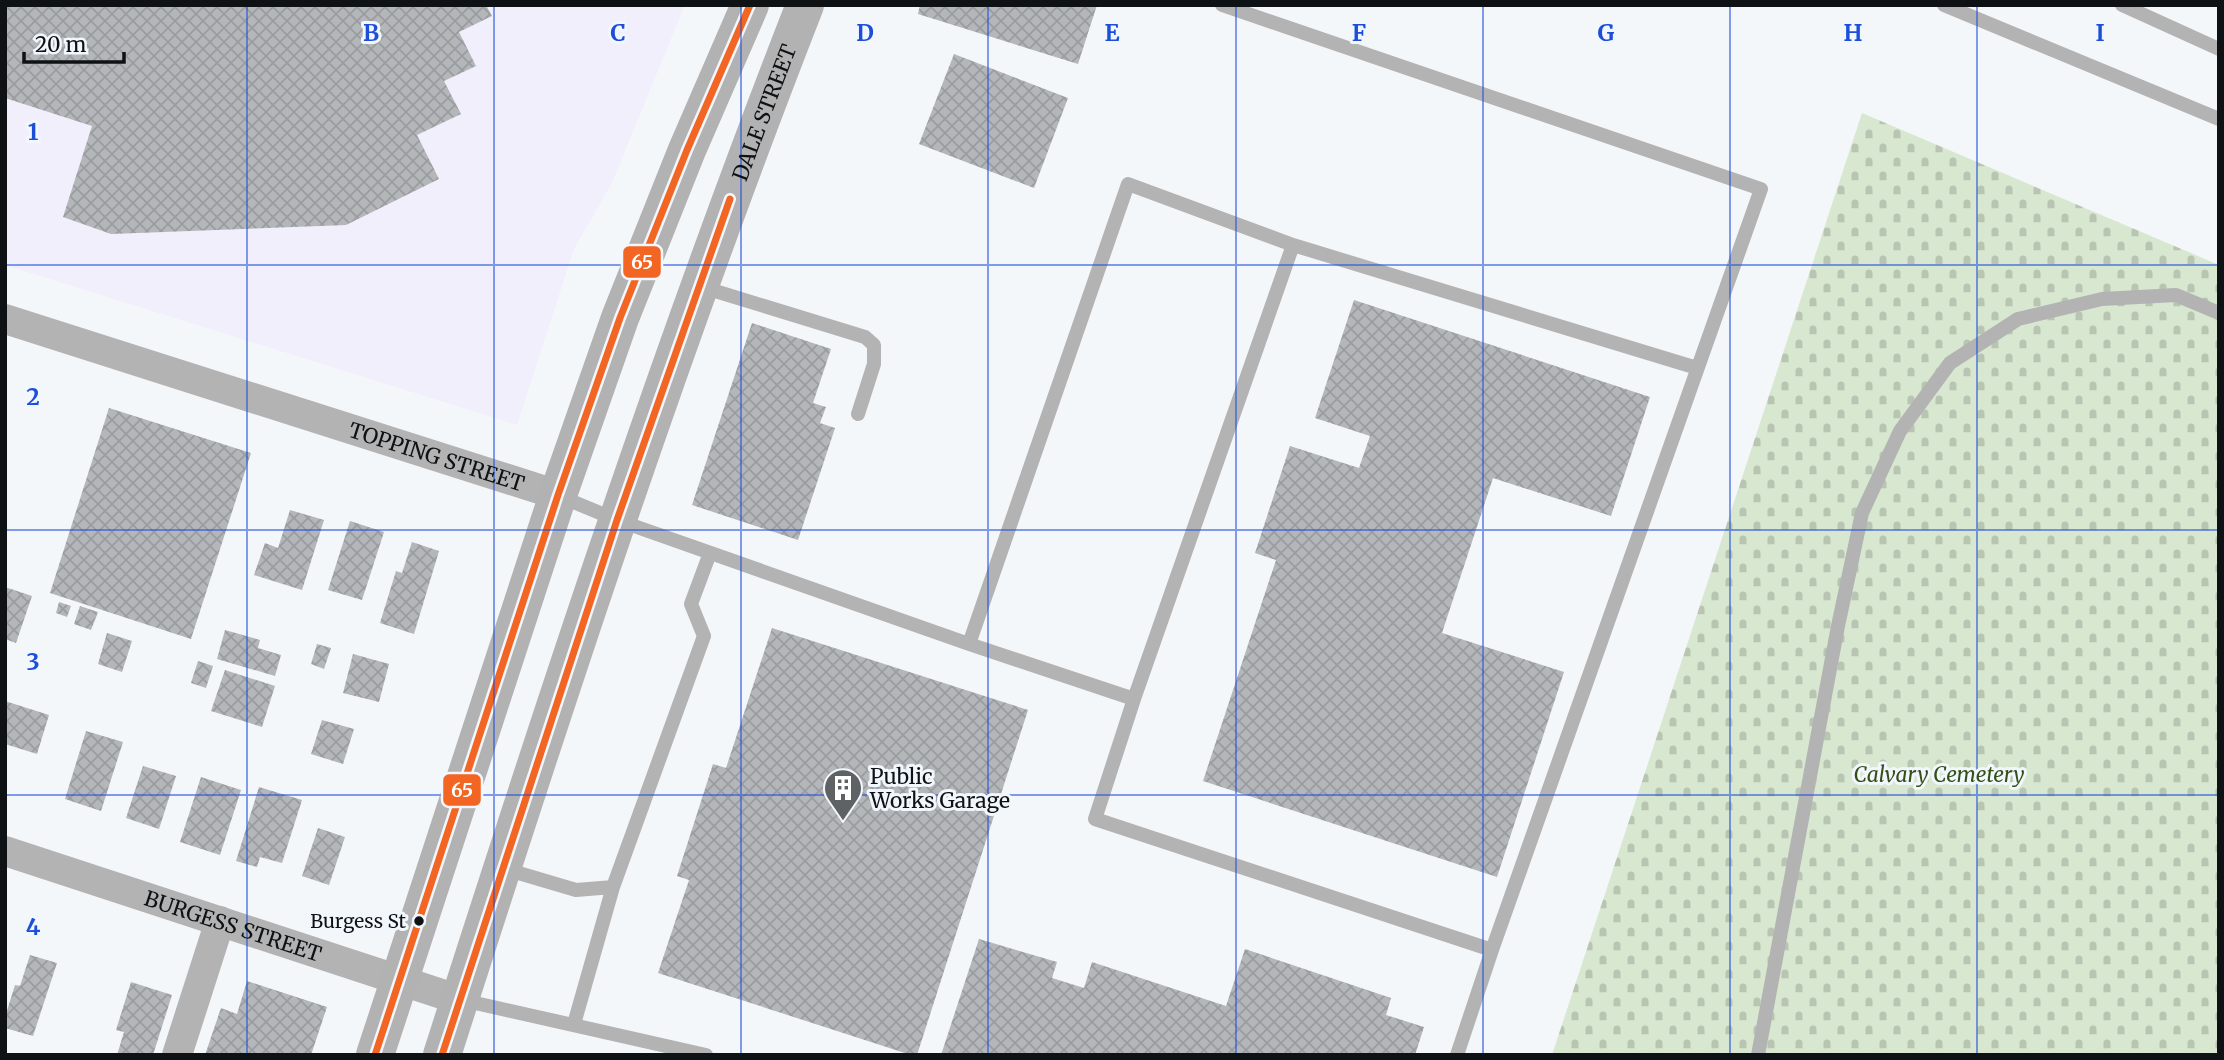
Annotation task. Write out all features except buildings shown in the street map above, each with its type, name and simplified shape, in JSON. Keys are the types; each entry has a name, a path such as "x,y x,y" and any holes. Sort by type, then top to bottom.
{"main road":[{"path":"375,1055 558,495 620,318 687,150 750,5"},
{"name":"DALE STREET","path":"442,1055 617,520 743,164 804,5"}],"street":[{"name":"TOPPING STREET","path":"5,319 558,495"},
{"name":"BURGESS STREET","path":"5,851 460,1000"},
{"path":"177,1055 220,921"}],"lane":[{"path":"1222,5 1761,189 1457,1055"},
{"path":"1944,5 2219,119"},
{"path":"2122,5 2219,49"},
{"path":"969,644 1128,184 1293,245 1697,369"},
{"path":"1293,245 1134,699 1095,819 1492,950"},
{"path":"699,286 865,337 874,345 874,364 858,414"},
{"path":"1758,1055 1838,626 1863,513 1900,431 1950,363 2018,319 2102,299 2176,295 2219,313"},
{"name":"TOPPING STREET","path":"558,495 617,520 709,553 1134,699"},
{"path":"574,1024 613,887 704,636 691,604 709,553"},
{"path":"504,869 576,890 613,887"},
{"path":"460,1000 706,1055"}],"shaded area":[{"path":"5,5 685,5 611,185 574,249 517,425 5,265"}],"green space":[{"name":"Calvary Cemetery","path":"1862,113 2219,265 2219,1055 1552,1055"}],"transit line":[{"name":"65","path":"375,1055 558,495 620,318 687,150 750,5"},
{"name":"65","path":"442,1055 617,520 730,199"}],"place":[{"name":"Public Works Garage","path":"843,822"},
{"name":"Burgess St","path":"419,921"}]}
